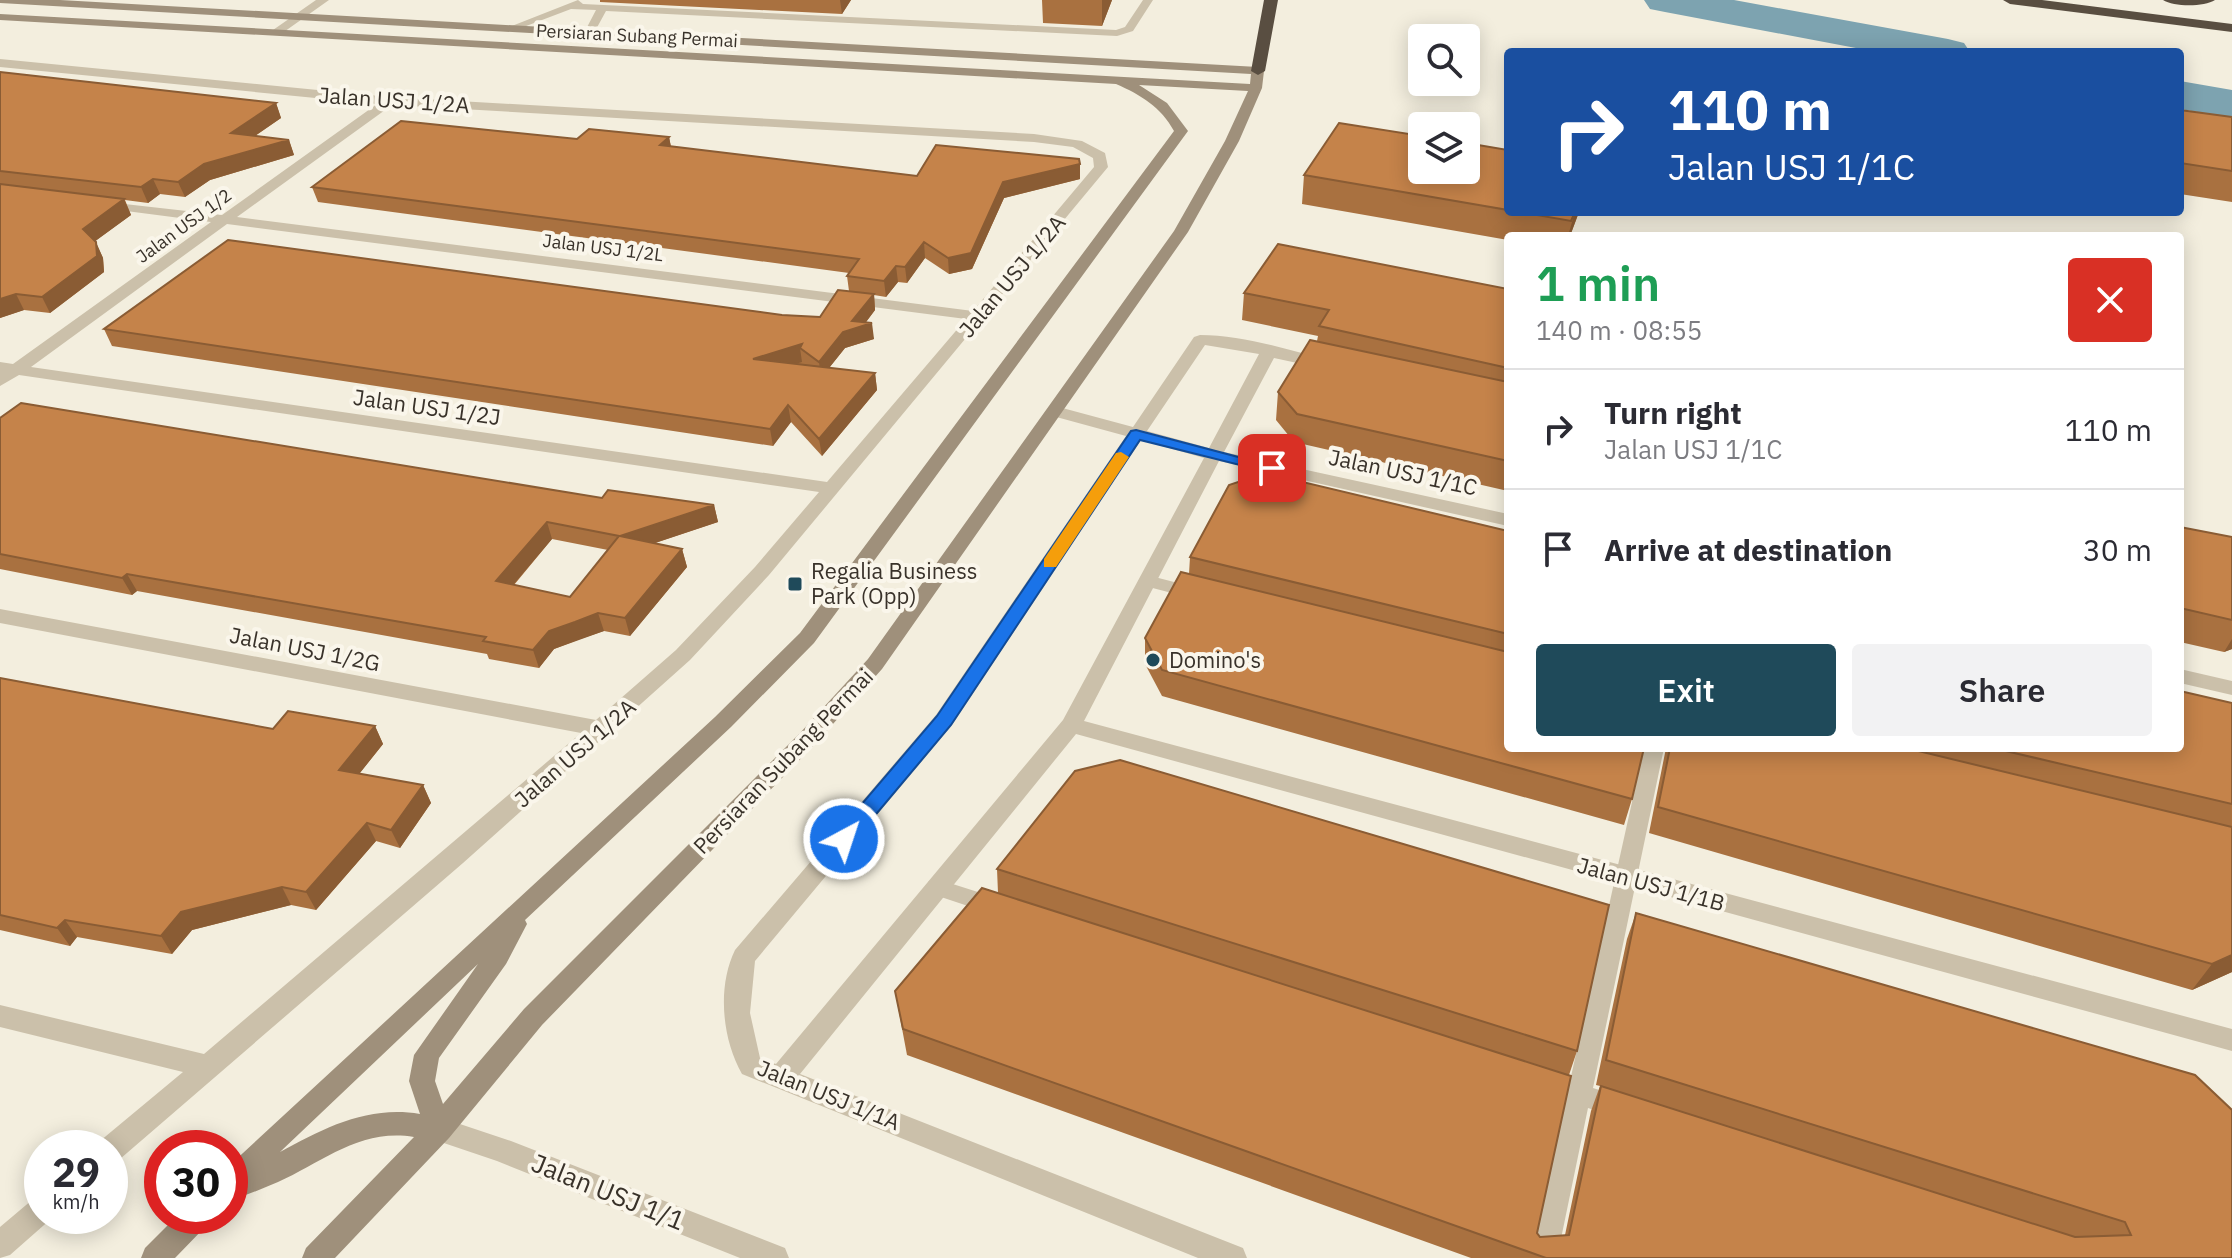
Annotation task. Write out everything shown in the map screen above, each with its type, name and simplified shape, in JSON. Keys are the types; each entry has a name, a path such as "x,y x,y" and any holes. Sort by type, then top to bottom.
{"highway":[{"path":"1257,79 1271,0"},
{"path":"2010,0 2232,28"},
{"path":"2170,0 2208,0"}],"main road":[{"name":"Persiaran Subang Permai","path":"0,0 589,33 1257,79"},
{"name":"Persiaran Subang Permai","path":"0,17 1118,80 1257,79"},
{"name":"Persiaran Subang Permai","path":"316,1258 439,1129 533,1017 808,738 875,664 1181,232 1232,141 1257,79"},
{"path":"248,1168 347,1070 523,910 807,638 1181,131 1171,111 1156,98 1118,80"},
{"path":"248,1180 269,1173 334,1137 368,1126 403,1123 439,1129 422,1081 427,1055 444,1027 497,957 523,910"},
{"path":"155,1258 179,1234"}],"street":[{"path":"277,32 323,0"},
{"name":"Jalan USJ 1/2A","path":"0,63 389,101 1034,138 1073,142 1091,148 1100,156 1101,167 724,613 602,729 128,1134"},
{"name":"Jalan USJ 1/2","path":"0,381 8,368 389,101"},
{"name":"Jalan USJ 1/2L","path":"89,203 978,316"},
{"name":"Jalan USJ 1/1A","path":"1233,1258 751,1066 743,1055 737,973 744,957 944,720 1200,340 1269,351"},
{"path":"782,1076 1071,725 1269,351 1344,368"},
{"name":"Jalan USJ 1/2J","path":"8,368 831,488"},
{"name":"Jalan USJ 1/1C","path":"1055,411 1214,455 1504,519"},
{"name":"Jalan USJ 1/2G","path":"0,616 602,729"},
{"path":"2184,677 2232,688"},
{"name":"Jalan USJ 1/1B","path":"1071,725 2232,1040"},
{"path":"0,1016 207,1066"},
{"name":"Jalan USJ 1/1","path":"439,1129 501,1150 775,1258"},
{"path":"0,1245 24,1224"}],"lane":[{"path":"509,29 584,0"},
{"path":"569,6 1117,33 1129,29 1148,0"},
{"path":"589,33 602,8"},
{"path":"1147,581 1208,596"},
{"path":"1544,1258 1653,752"},
{"path":"937,887 1012,911"},
{"path":"1519,1074 1639,1113"}],"building":[{"path":"0,72 276,103 231,133 289,140 204,164 178,182 153,179 141,187 0,171"},
{"path":"2184,111 2232,117 2232,171 2184,164"},
{"path":"401,121 577,139 589,129 669,137 660,145 917,176 936,145 1079,159 1080,164 1003,182 971,253 948,258 924,242 905,267 896,266 884,281 847,276 859,259 312,187"},
{"path":"1339,123 1408,134 1408,184 1480,184 1480,145 1504,149 1504,209 1304,175"},
{"path":"0,184 124,199 83,229 96,242 97,256 42,297 16,294 0,299"},
{"path":"1543,216 1573,216 1571,221"},
{"path":"228,240 782,315 820,317 838,290 874,294 852,321 872,323 843,332 819,362 800,348 802,344 753,359 875,373 819,439 788,405 770,429 104,329"},
{"path":"1278,244 1504,288 1504,367 1319,326 1329,310 1244,293"},
{"path":"1310,340 1504,381 1504,460 1297,414 1278,392"},
{"path":"21,403 602,498 608,490 714,505 620,536 682,549 625,618 598,613 549,631 533,650 483,641 486,637 127,574 122,578 0,554 0,418","holes":["547,522 619,536 570,597 496,581"]},
{"path":"1265,473 1504,530 1504,633 1190,557 1229,485"},
{"path":"2184,528 2232,537 2232,620 2184,609"},
{"path":"1181,572 1504,651 1504,752 1643,752 1632,799 1162,670 1145,638"},
{"path":"0,678 273,729 288,711 375,726 339,770 423,785 391,830 367,823 306,892 282,887 181,912 161,936 65,920 57,928 0,915"},
{"path":"2184,692 2232,703 2232,804 2010,752 2184,752"},
{"path":"1669,752 1923,752 2232,827 2232,955 2212,964 1658,807"},
{"path":"1120,760 1609,905 1577,1051 997,869 1075,771"},
{"path":"982,888 1571,1076 1537,1233 1540,1237 1569,1235 1601,1086 2075,1237 2131,1235 2125,1222 1606,1060 1636,913 2195,1075 2232,1110 2232,1258 1546,1258 903,1029 895,991"}],"waterway":[{"path":"1665,0 1926,48"},
{"path":"2184,96 2232,104"}],"slow traffic":[{"path":"1050,563 1121,457"}],"place":[{"name":"Regalia Business Park (Opp)","path":"795,584"},
{"name":"Domino's","path":"1153,660"}],"route":[{"path":"844,839 944,720 1136,435 1272,468"}]}
